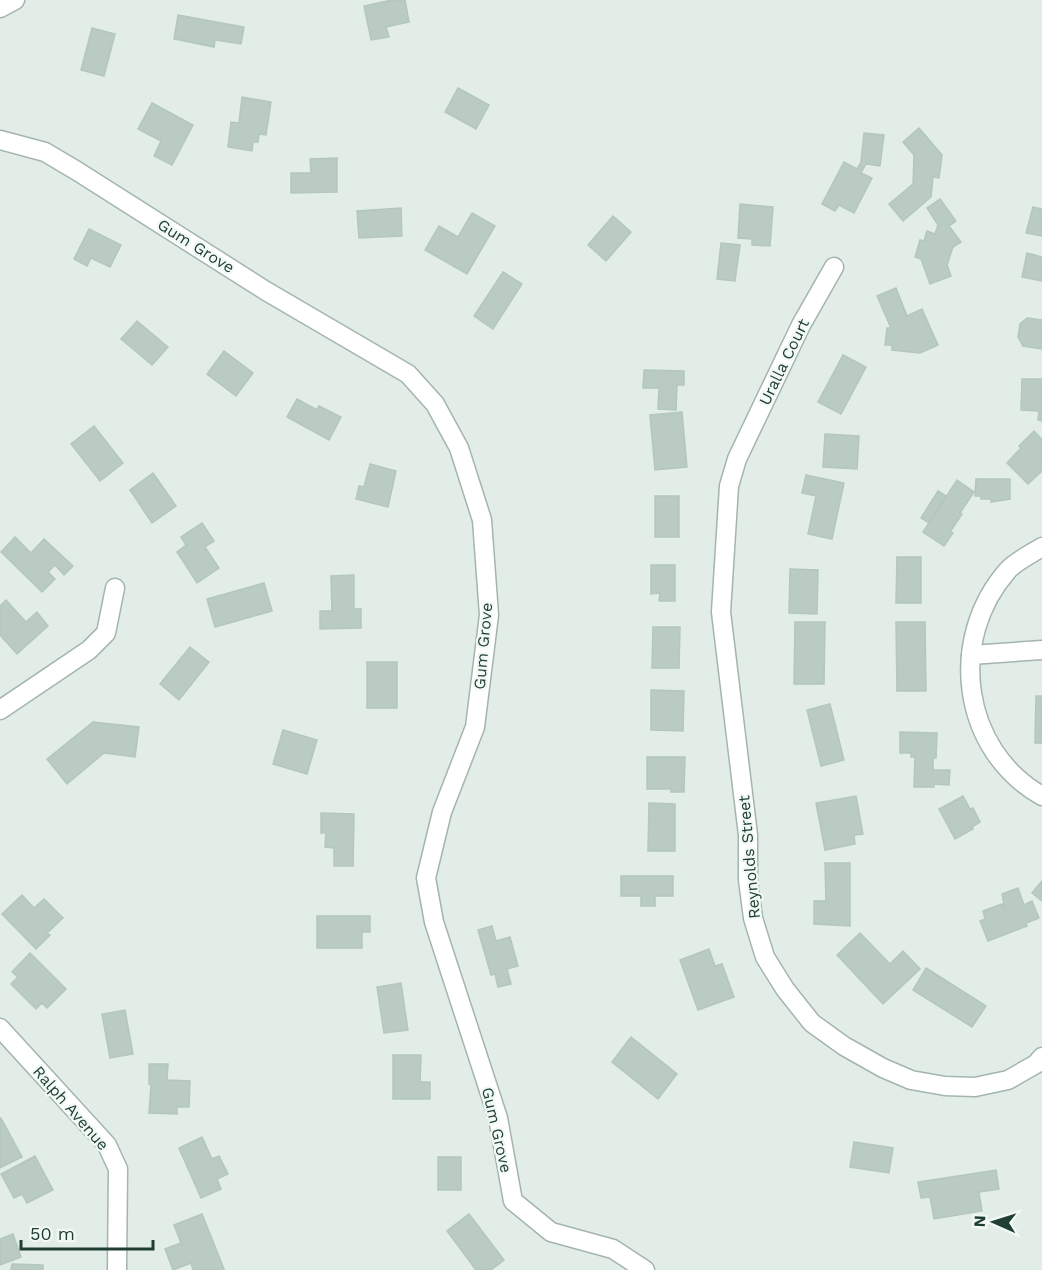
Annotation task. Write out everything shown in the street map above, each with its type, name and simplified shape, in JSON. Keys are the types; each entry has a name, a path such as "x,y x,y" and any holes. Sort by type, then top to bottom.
{"street":[{"path":"0,8 15,0"},
{"name":"Gum Grove","path":"0,140 45,152 77,171 266,291 408,374 435,404 459,448 482,520 489,615 475,727 442,812 426,878 434,922 498,1118 513,1201 552,1232 613,1249 645,1270"},
{"name":"Uralla Court","path":"737,459 801,325 834,267"},
{"name":"Reynolds Street","path":"737,459 729,486 721,612 748,836 748,880 753,918 765,957 785,989 812,1023 844,1046 883,1068 911,1080 945,1086 975,1087 1008,1080 1036,1064 1042,1057"},
{"path":"1042,547 1009,569 990,597 976,625 971,655 970,688 976,717 988,741 1006,767 1028,788 1042,796"},
{"path":"0,710 89,650 106,633 115,588"},
{"path":"971,655 1042,650"},
{"name":"Ralph Avenue","path":"0,1028 107,1145 118,1169 117,1270"}],"building":[{"path":"392,0 405,0 409,22 386,27 389,37 371,40 364,6"},
{"path":"178,15 244,27 241,44 215,40 214,47 174,39"},
{"path":"92,28 115,34 104,76 81,70"},
{"path":"458,88 489,105 476,129 445,112"},
{"path":"242,97 271,102 266,135 259,134 258,142 253,142 252,151 228,147 231,122 239,123"},
{"path":"152,103 193,125 172,165 154,156 161,141 138,129"},
{"path":"919,128 942,155 939,178 933,177 931,197 903,221 889,204 913,184 914,155 903,142"},
{"path":"864,133 884,135 880,166 866,164 861,173 872,178 854,213 839,205 835,211 822,204 844,162 857,169 861,162"},
{"path":"337,158 337,192 291,193 291,173 311,173 310,159"},
{"path":"940,199 956,221 949,226 961,242 953,247 947,265 951,276 930,284 921,259 915,257 920,240 924,241 927,231 935,234 938,225 927,208"},
{"path":"740,204 773,207 770,246 752,245 752,239 738,238"},
{"path":"1033,207 1042,209 1042,236 1026,233"},
{"path":"401,208 402,236 359,238 357,211"},
{"path":"472,213 495,226 467,274 425,250 439,226 458,237"},
{"path":"613,216 631,232 606,261 588,245"},
{"path":"89,229 121,245 110,267 91,258 87,266 74,259"},
{"path":"721,243 740,245 735,281 717,279"},
{"path":"1027,253 1042,257 1042,281 1022,277"},
{"path":"503,272 522,284 493,329 474,316"},
{"path":"896,288 907,316 922,309 938,345 920,353 892,350 892,345 885,345 887,328 891,328 877,296"},
{"path":"1027,318 1042,320 1042,349 1023,346 1018,337 1020,324"},
{"path":"137,321 168,347 152,365 121,339"},
{"path":"224,351 253,373 236,396 207,374"},
{"path":"843,355 866,367 841,414 818,402"},
{"path":"644,370 684,371 684,385 677,385 676,410 658,409 659,388 643,388"},
{"path":"1022,379 1042,379 1042,421 1038,420 1039,411 1021,410"},
{"path":"297,399 317,410 319,406 341,417 329,440 287,417"},
{"path":"682,412 687,467 655,470 650,415"},
{"path":"94,426 123,463 100,481 71,444"},
{"path":"1034,431 1042,440 1042,471 1028,484 1007,463"},
{"path":"825,434 859,436 857,469 823,467"},
{"path":"370,464 396,471 388,507 356,499 359,486 364,487"},
{"path":"153,473 176,506 152,523 130,490"},
{"path":"806,475 844,483 832,539 808,534 816,496 802,493"},
{"path":"976,479 1010,479 1010,499 991,502 991,499 981,499 981,496 975,496"},
{"path":"957,480 974,492 960,513 962,514 950,532 953,533 944,546 923,532"},
{"path":"938,491 946,496 929,523 921,518"},
{"path":"655,496 679,496 679,537 655,537"},
{"path":"202,523 214,541 205,547 219,568 197,583 177,552 186,545 181,537"},
{"path":"15,537 31,553 44,539 73,566 64,575 55,565 48,572 55,579 42,592 1,552"},
{"path":"897,557 921,557 921,603 896,603"},
{"path":"651,565 675,565 675,601 659,601 660,593 651,594"},
{"path":"790,569 818,570 817,614 789,613"},
{"path":"354,575 354,609 361,609 361,628 320,629 320,611 332,611 331,576"},
{"path":"264,583 272,611 215,627 207,599"},
{"path":"6,600 26,622 37,612 48,626 17,654 0,635 0,606"},
{"path":"795,622 825,622 824,684 794,684"},
{"path":"896,622 925,622 926,691 897,691"},
{"path":"653,627 680,627 679,668 652,668"},
{"path":"190,647 209,662 179,700 160,684"},
{"path":"367,662 397,662 397,708 367,708"},
{"path":"651,690 684,691 683,731 651,730"},
{"path":"1036,696 1042,696 1042,743 1035,743"},
{"path":"830,704 844,760 821,766 807,710"},
{"path":"93,722 139,727 135,757 104,753 67,784 47,759"},
{"path":"283,730 317,740 307,774 273,764"},
{"path":"900,732 937,733 933,770 950,770 949,785 934,784 934,787 914,787 915,757 911,757 911,753 900,753"},
{"path":"647,757 685,757 684,792 671,792 671,789 647,789"},
{"path":"856,796 863,834 854,835 855,844 825,850 816,803"},
{"path":"963,796 970,809 973,808 980,822 972,827 973,829 955,839 939,809"},
{"path":"649,803 675,804 675,851 648,851"},
{"path":"321,813 354,814 353,866 334,866 334,848 325,847 326,833 321,833"},
{"path":"825,863 850,863 850,926 814,924 814,901 826,901"},
{"path":"621,876 673,876 673,896 655,896 655,906 641,906 641,896 621,896"},
{"path":"1042,881 1042,901 1032,893"},
{"path":"1018,888 1024,905 1032,901 1039,918 1026,923 1027,926 988,941 980,921 985,919 983,911 1002,904 1005,909 1002,894"},
{"path":"22,895 34,908 44,899 63,918 47,933 50,935 36,949 2,914"},
{"path":"317,916 370,916 370,932 362,932 362,948 317,948"},
{"path":"492,926 496,941 510,937 518,966 507,969 511,984 498,987 495,974 491,975 478,930"},
{"path":"860,933 890,964 903,951 920,969 883,1004 837,955"},
{"path":"709,949 715,966 722,964 734,997 698,1010 680,960"},
{"path":"30,953 66,989 47,1008 42,1003 36,1009 11,984 18,977 12,972"},
{"path":"926,968 986,1006 972,1027 913,990"},
{"path":"401,983 408,1030 384,1033 377,987"},
{"path":"125,1010 133,1054 110,1058 102,1014"},
{"path":"631,1037 677,1074 658,1099 612,1062"},
{"path":"393,1055 421,1055 420,1082 430,1082 430,1099 393,1099"},
{"path":"149,1064 168,1064 167,1080 190,1081 189,1107 177,1107 177,1114 149,1113 151,1085 149,1084"},
{"path":"0,1119 22,1157 0,1168"},
{"path":"202,1137 212,1159 219,1156 228,1174 217,1179 221,1189 201,1198 179,1148"},
{"path":"854,1142 893,1148 889,1173 850,1167"},
{"path":"35,1156 53,1190 27,1203 22,1194 14,1198 1,1174"},
{"path":"438,1157 461,1157 461,1190 438,1190"},
{"path":"996,1170 999,1189 979,1192 982,1211 934,1219 930,1197 921,1198 918,1182"},
{"path":"202,1214 224,1269 193,1270 191,1263 173,1270 165,1249 181,1243 174,1225"},
{"path":"469,1214 504,1260 491,1270 476,1270 447,1231"},
{"path":"13,1234 21,1257 0,1265 0,1239"},
{"path":"12,1264 43,1265 43,1270 11,1270"}]}
